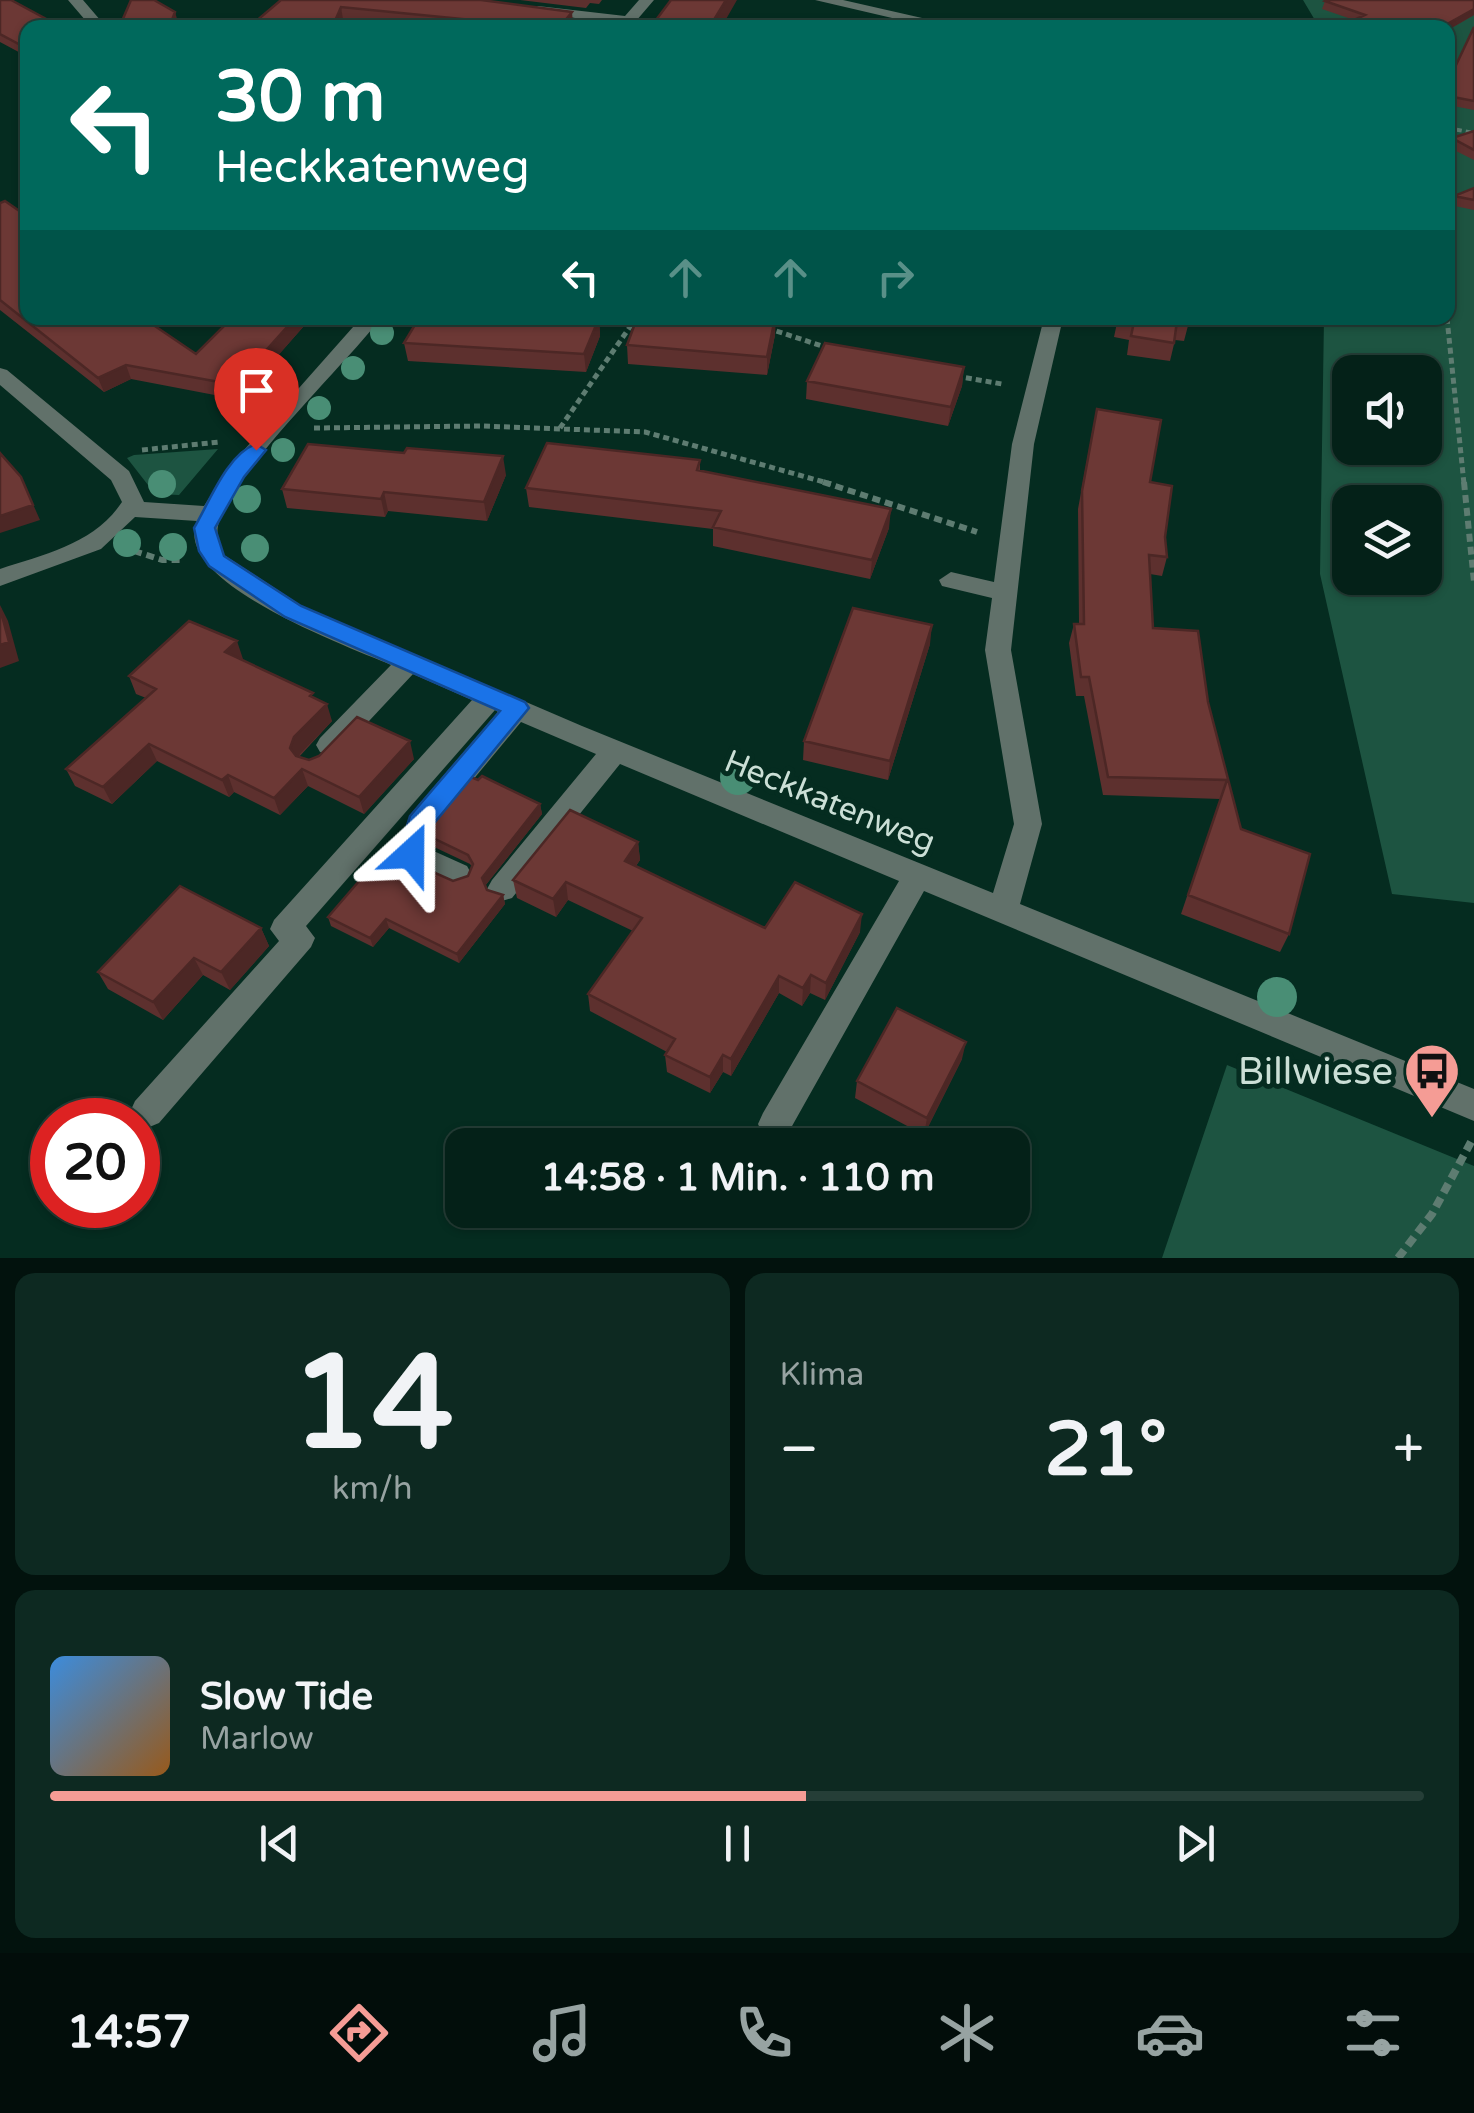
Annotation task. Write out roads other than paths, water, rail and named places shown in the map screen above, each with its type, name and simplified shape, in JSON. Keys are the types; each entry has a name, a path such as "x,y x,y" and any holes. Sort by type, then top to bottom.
{"street":[{"path":"74,0 93,20"},
{"path":"629,20 647,0"},
{"path":"822,0 919,20"},
{"path":"530,10 598,20"},
{"path":"130,509 210,514 236,474 365,325"},
{"path":"1003,910 1028,824 998,650 1023,444 1052,325"},
{"path":"0,374 90,450 133,496 130,509 104,537 0,578"},
{"name":"Heckkatenweg","path":"210,514 206,538 216,561 293,612 614,750 1474,1105"},
{"path":"952,580 1004,593"},
{"path":"313,763 408,662"},
{"path":"456,875 411,854 420,823 504,703"},
{"path":"160,1098 300,938 285,929 504,703"},
{"path":"502,889 614,750"},
{"path":"775,1124 918,876"}],"place":[{"name":"Billwiese","path":"1432,1120"}]}
